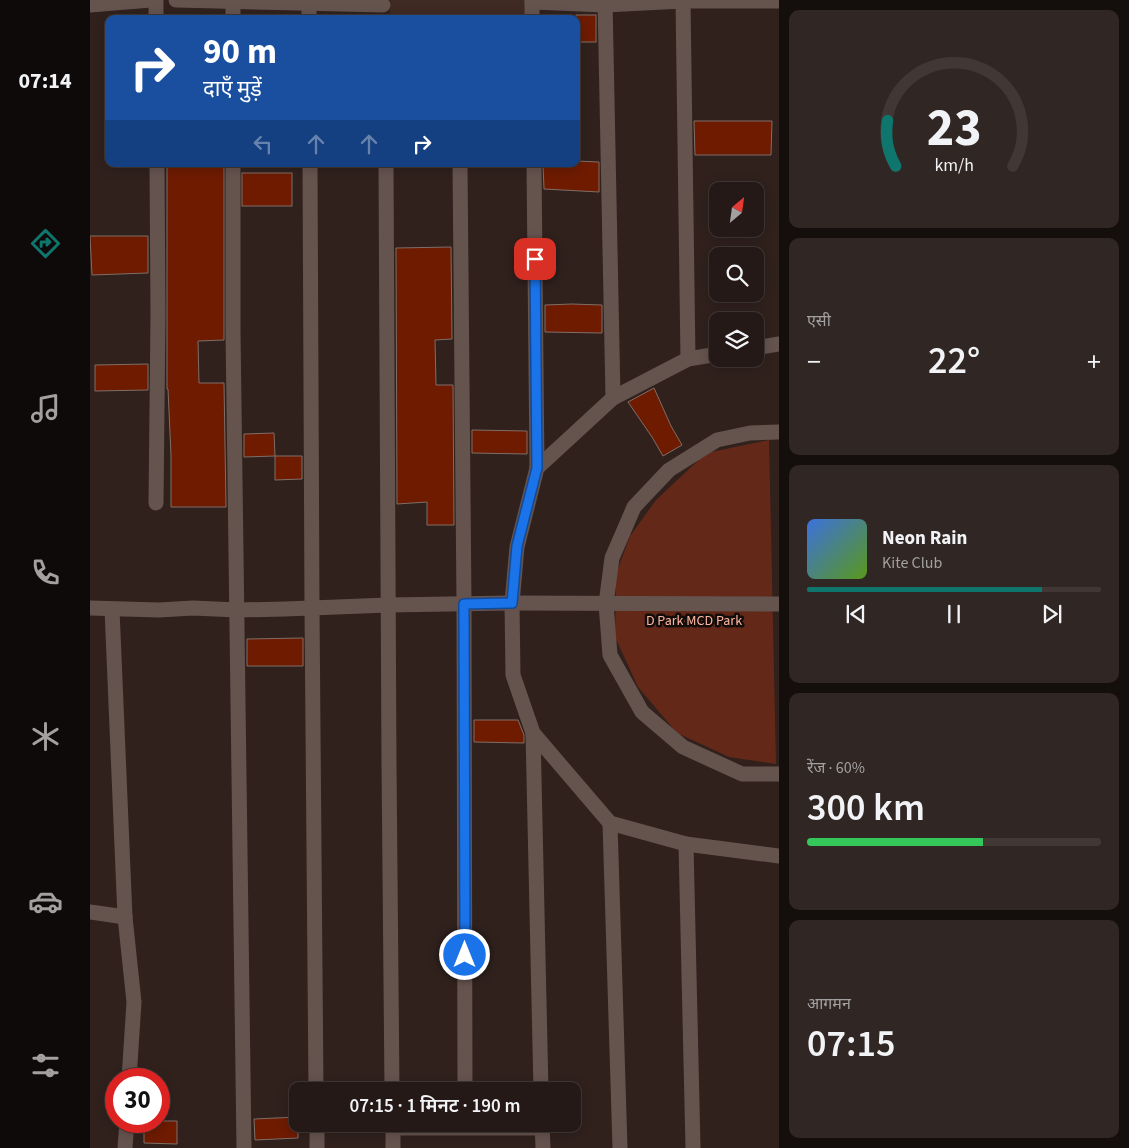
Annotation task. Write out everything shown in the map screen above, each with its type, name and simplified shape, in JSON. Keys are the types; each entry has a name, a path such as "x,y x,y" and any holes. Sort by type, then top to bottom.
{"street":[{"path":"90,5 151,0"},
{"path":"156,0 156,15"},
{"path":"176,0 232,1 309,8 383,8"},
{"path":"232,1 232,15"},
{"path":"532,15 532,1 605,3 779,1"},
{"path":"683,1 688,359"},
{"path":"605,3 613,398"},
{"path":"156,503 157,167"},
{"path":"233,167 233,330 244,1148"},
{"path":"310,167 316,1082"},
{"path":"386,167 392,1082"},
{"path":"460,167 466,1082"},
{"path":"534,167 537,468 517,546 512,603 512,675 534,733 610,823 686,844 779,856"},
{"path":"764,346 779,344"},
{"path":"537,468 613,398 688,359 709,356"},
{"path":"779,432 750,433 717,440 669,470 634,507 612,558 606,604 610,655 642,712 683,747 742,774 779,774"},
{"path":"90,608 237,610 512,603 779,604"},
{"path":"112,609 125,916 134,1002 130,1068"},
{"path":"534,733 541,1082"},
{"path":"610,823 620,1148"},
{"path":"686,844 693,1148"},
{"path":"90,912 125,916"},
{"path":"317,1132 317,1148"},
{"path":"392,1148 393,1132"},
{"path":"542,1132 543,1148"},
{"path":"125,1148 126,1133"}],"shaded area":[{"path":"390,0 527,0 527,15 390,15"}],"green space":[{"name":"D Park MCD Park","path":"769,440 776,764 729,757 677,733 638,687 615,637 616,574 630,536 656,500 706,453"}],"building":[{"path":"580,15 596,15 596,42 580,42"},
{"path":"694,121 772,121 771,155 695,155"},
{"path":"580,161 599,162 599,192 544,189 543,167 580,167"},
{"path":"167,167 224,167 224,340 198,341 199,383 224,383 226,507 171,507 171,455 167,389"},
{"path":"242,173 292,173 292,206 242,206"},
{"path":"90,236 148,236 148,273 92,275"},
{"path":"451,247 452,339 435,340 436,385 453,385 454,525 427,525 427,502 397,504 396,248"},
{"path":"545,305 602,305 602,333 545,332"},
{"path":"148,364 148,390 95,391 95,365"},
{"path":"654,388 682,445 663,456 628,402"},
{"path":"472,430 527,431 527,454 472,453"},
{"path":"274,433 275,456 244,457 244,434"},
{"path":"275,456 302,456 302,479 275,480"},
{"path":"303,638 303,666 247,666 247,639"},
{"path":"474,720 518,720 524,735 524,743 474,742"},
{"path":"289,1117 289,1132 298,1132 298,1138 255,1140 254,1119"},
{"path":"170,1121 177,1121 177,1144 144,1143 144,1133 170,1133"}],"route":[{"path":"465,955 464,604 512,603 517,546 537,468 535,259"}]}
